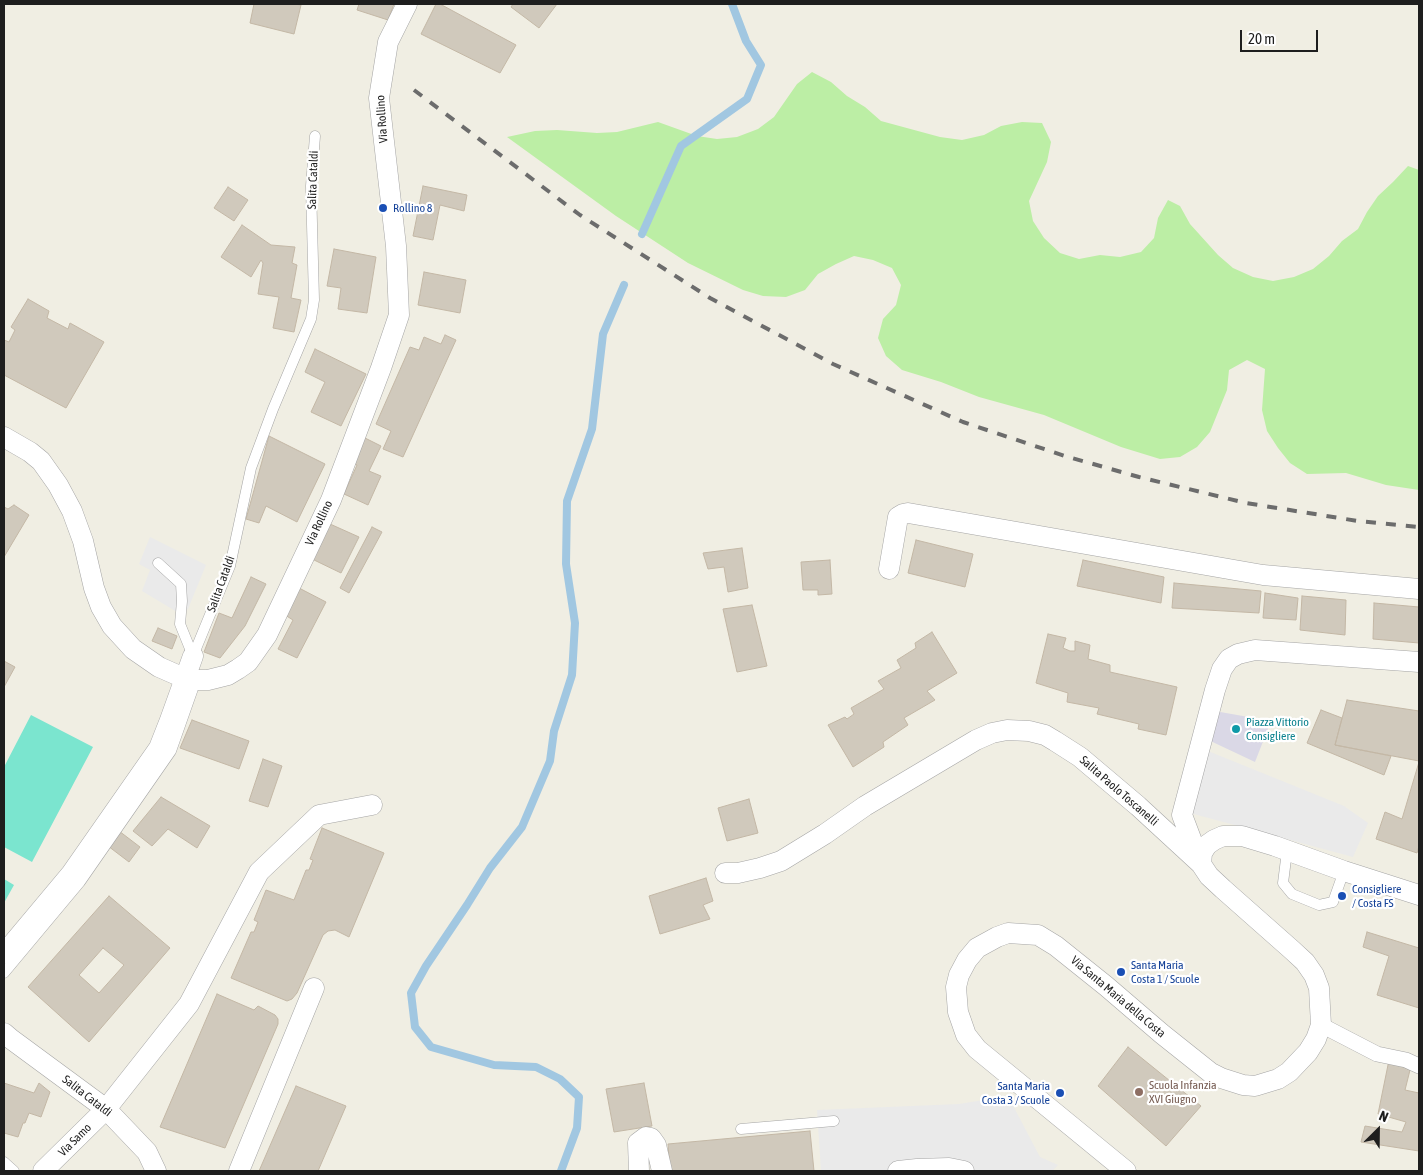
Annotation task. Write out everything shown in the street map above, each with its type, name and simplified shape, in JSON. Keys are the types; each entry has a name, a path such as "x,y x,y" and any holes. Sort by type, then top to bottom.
{"street":[{"name":"Via Rollino","path":"190,679 208,680 218,678 238,669 248,662 267,635 331,500 399,315 396,246 379,98 388,42 407,4"},
{"path":"4,437 30,452 41,461 58,485 72,511 83,541 94,588 101,607 112,626 133,649 159,667 190,679"},
{"path":"889,569 898,517 908,513 1264,575 1419,589"},
{"path":"1201,864 1182,815 1209,710 1222,669 1229,659 1238,654 1254,650 1419,662"},
{"name":"Salita Cataldi","path":"4,954 71,874 159,748 190,679 193,656"},
{"name":"Salita Paolo Toscanelli","path":"725,873 753,870 781,861 825,834 865,806 976,740 992,733 1007,730 1029,730 1045,735 1080,757 1138,806 1201,864"},
{"name":"Via Samo","path":"43,1171 106,1109 189,1004 260,872 319,815 372,805"},
{"path":"1201,864 1202,853 1207,845 1214,840 1223,836 1242,836 1419,895"},
{"name":"Via Santa Maria della Costa","path":"1126,1171 977,1049 966,1035 958,1012 956,987 959,975 977,948 997,936 1008,933 1038,935 1056,946 1211,1073 1243,1085 1255,1086 1290,1072 1308,1052 1316,1039 1321,1025 1319,988 1314,974 1305,962 1209,876 1201,864"},
{"path":"238,1171 314,988"},
{"path":"1321,1025 1377,1054 1406,1060 1419,1066"},
{"name":"Salita Cataldi","path":"4,1032 106,1109 147,1152 156,1171"},
{"path":"638,1164 638,1144 646,1137 651,1138 656,1145 662,1171"},
{"path":"898,1171 949,1168 964,1171"}],"lane":[{"name":"Salita Cataldi","path":"193,656 230,566 251,468 273,409 311,319 314,300 310,186 314,136"},
{"path":"158,563 181,584 180,624 193,656"},
{"path":"4,973 80,882 171,750 190,679"},
{"path":"1287,851 1284,883 1292,894 1319,904 1333,902 1344,871"},
{"path":"741,1129 834,1120"},
{"path":"4,1162 14,1171"}],"green space":[{"path":"812,72 831,82 881,121 940,137 962,140 984,135 1001,126 1022,122 1042,123 1051,142 1047,162 1029,201 1033,221 1044,238 1060,253 1079,259 1100,255 1120,257 1141,252 1154,238 1158,218 1168,200 1180,206 1190,224 1218,255 1233,268 1253,277 1273,281 1294,277 1313,269 1329,256 1342,241 1358,229 1378,196 1408,166 1419,170 1419,490 1386,485 1346,473 1307,474 1290,463 1267,431 1262,410 1265,369 1247,360 1229,370 1227,390 1210,432 1197,447 1180,457 1160,459 1121,447 1044,415 979,397 941,382 902,370 886,356 878,338 883,319 896,305 901,285 892,268 873,260 854,256 818,274 805,290 786,297 763,296 743,290 688,263 616,216 507,137 535,131 557,130 597,133 617,132 658,122 697,136 717,139 737,137 758,129 774,117 797,84"}],"shaded area":[{"path":"150,537 206,565 188,609 177,612 142,591 150,570 139,564"},
{"name":"Piazza Vittorio Consigliere","path":"1209,710 1271,721 1255,762 1202,737"},
{"path":"31,715 93,747 32,862 4,847 4,767"},
{"path":"1208,751 1344,806 1368,823 1353,857 1190,813"},
{"path":"4,879 14,885 4,903"},
{"path":"1008,1096 1040,1157 1058,1165 1052,1171 821,1171 817,1110 959,1104"}],"building":[{"path":"254,4 301,5 294,34 250,23"},
{"path":"359,4 394,4 388,20 357,10"},
{"path":"436,4 440,4 516,45 500,73 421,34"},
{"path":"513,4 557,4 539,28 511,7"},
{"path":"423,186 467,195 464,211 440,205 433,240 413,236"},
{"path":"228,187 248,200 234,221 214,208"},
{"path":"242,225 271,245 295,247 292,263 297,265 291,298 301,300 294,332 273,328 279,297 258,294 263,263 261,260 251,277 221,257"},
{"path":"334,249 376,257 367,313 338,309 341,288 327,286"},
{"path":"424,272 466,280 460,313 418,305"},
{"path":"28,299 49,311 47,318 68,329 70,323 104,342 66,408 4,375 4,340 9,342 15,330 11,327"},
{"path":"445,335 456,340 403,457 383,449 391,431 376,424 410,347 419,350 424,337 441,344"},
{"path":"315,349 366,374 341,426 311,412 325,382 305,372"},
{"path":"269,436 325,464 297,522 266,506 259,523 246,519"},
{"path":"365,438 381,446 369,471 381,476 368,505 344,494 357,465 353,463"},
{"path":"14,505 29,515 4,557 4,507 8,509"},
{"path":"330,524 359,537 341,573 312,559"},
{"path":"372,527 382,532 349,593 340,588"},
{"path":"916,540 973,554 965,587 908,573"},
{"path":"742,548 748,588 728,592 724,567 708,569 703,553"},
{"path":"830,560 832,594 818,595 818,590 803,590 801,562"},
{"path":"1083,560 1164,577 1161,603 1077,586"},
{"path":"251,577 266,584 245,626 220,658 204,652 219,613 232,618"},
{"path":"1174,583 1261,591 1259,613 1172,608"},
{"path":"299,588 326,602 297,658 278,649 293,620 285,615"},
{"path":"1265,593 1298,598 1296,620 1263,618"},
{"path":"1302,596 1346,600 1345,635 1300,630"},
{"path":"1374,603 1419,607 1419,643 1373,639"},
{"path":"752,605 767,666 737,672 723,609"},
{"path":"158,628 177,636 172,649 152,641"},
{"path":"932,632 957,673 927,691 935,700 904,718 908,725 883,742 884,747 853,767 828,725 845,717 847,719 854,714 851,708 884,689 878,681 901,668 897,660 916,648 915,643"},
{"path":"1048,634 1066,638 1063,648 1070,651 1075,651 1075,641 1090,645 1088,659 1110,665 1110,672 1177,687 1166,735 1138,729 1139,724 1097,714 1099,708 1067,702 1068,693 1036,683"},
{"path":"4,661 15,667 4,687"},
{"path":"1347,700 1419,711 1419,761 1335,745"},
{"path":"1321,710 1342,718 1335,745 1391,756 1384,775 1307,743"},
{"path":"192,720 249,741 239,769 180,748"},
{"path":"263,759 282,766 268,807 249,801"},
{"path":"1419,762 1419,846 1417,853 1376,839 1385,812 1402,819"},
{"path":"161,797 210,826 197,848 168,829 152,846 133,831"},
{"path":"749,799 758,833 727,841 718,808"},
{"path":"322,828 384,853 349,937 335,930 328,931 323,935 297,993 292,999 287,1001 231,978 251,932 254,932 258,922 254,920 266,890 294,900 306,870 309,870 313,860 310,859"},
{"path":"119,831 140,847 129,862 108,846"},
{"path":"706,878 713,901 703,905 710,919 660,934 649,896"},
{"path":"109,896 170,948 89,1042 28,987","holes":["103,948 124,965 99,993 79,975"]},
{"path":"1367,932 1419,948 1419,1008 1377,995 1389,956 1363,947"},
{"path":"217,994 254,1010 258,1006 275,1015 278,1019 278,1024 225,1148 160,1127"},
{"path":"1128,1047 1201,1106 1166,1146 1098,1086"},
{"path":"1389,1060 1410,1070 1405,1090 1419,1093 1419,1151 1361,1142 1365,1126 1402,1132 1406,1122 1378,1114"},
{"path":"4,1083 34,1093 39,1083 50,1092 41,1117 29,1113 18,1137 4,1133"},
{"path":"644,1083 652,1126 614,1132 606,1089"},
{"path":"296,1086 346,1106 318,1171 259,1171"},
{"path":"810,1131 814,1171 670,1171 668,1144"}],"waterway":[{"path":"642,234 681,146 747,99 761,65 746,41 732,4"},
{"path":"561,1171 577,1128 579,1097 560,1079 536,1067 494,1065 431,1047 415,1027 411,993 426,966 490,868 522,827 550,761 554,731 572,675 575,623 566,564 567,501 592,429 603,334 624,285"}],"railway":[{"path":"414,90 580,215 710,298 833,364 963,422 1065,456 1139,477 1246,503 1358,521 1419,527"}],"place":[{"name":"Rollino 8","path":"383,208"},
{"name":"Piazza Vittorio Consigliere","path":"1236,729"},
{"name":"Consigliere / Costa FS","path":"1342,896"},
{"name":"Santa Maria Costa 1 / Scuole","path":"1121,972"},
{"name":"Scuola Infanzia XVI Giugno","path":"1139,1092"},
{"name":"Santa Maria Costa 3 / Scuole","path":"1060,1093"}]}
